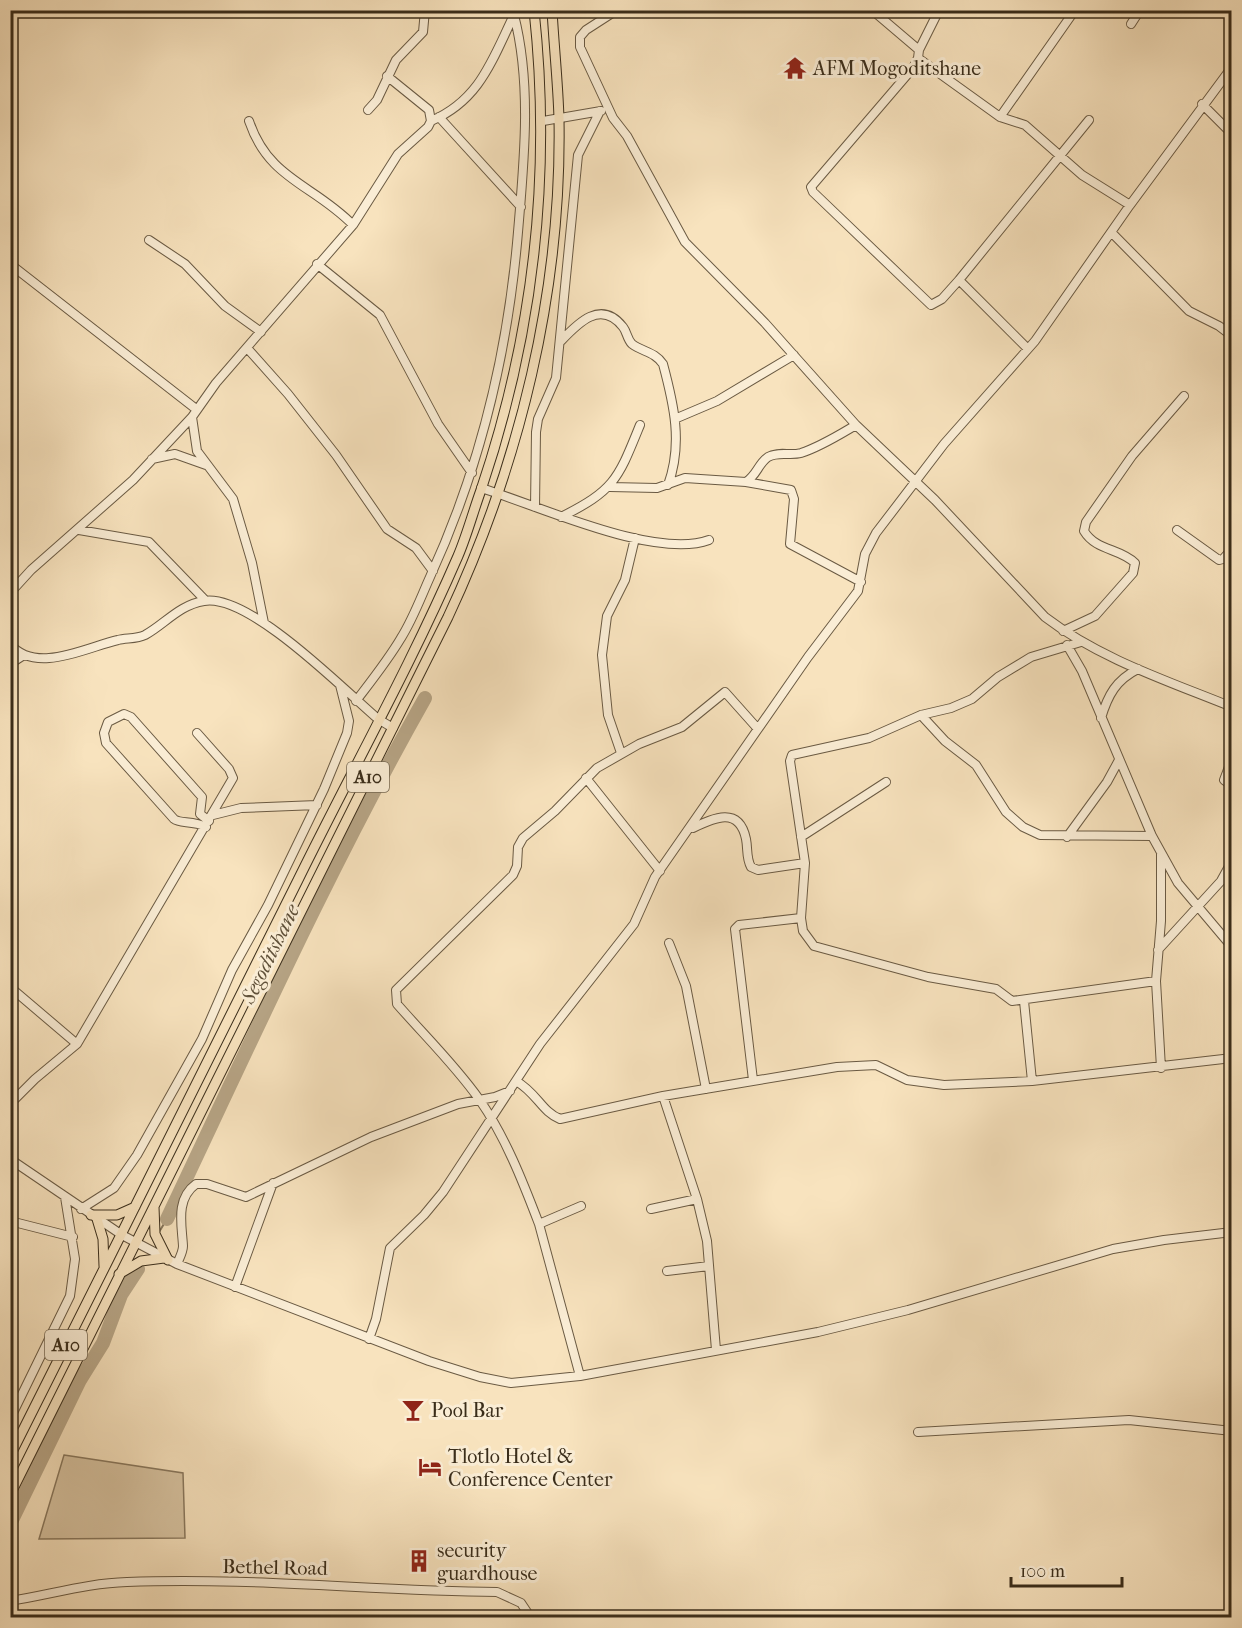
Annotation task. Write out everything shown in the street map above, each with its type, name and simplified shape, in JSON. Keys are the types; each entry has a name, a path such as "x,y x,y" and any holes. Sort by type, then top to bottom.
{"main road":[{"name":"A10","path":"10,1456 136,1207 459,553 503,419 528,310 539,220 543,121 534,10"},
{"name":"A10","path":"10,1495 462,588 498,493 525,402 544,314 555,218 559,119 552,10"},
{"path":"404,666 419,674"},
{"path":"119,1274 141,1261 170,1261 155,1234 153,1205"},
{"path":"104,1269 103,1239 94,1217 117,1215 136,1207"}],"street":[{"path":"369,110 377,100 400,54 423,32 425,10"},
{"path":"617,10 586,30 580,37 580,47 609,110 634,148 678,233 856,425 916,482 1030,605 1063,632 1081,642 1138,669 1232,708"},
{"path":"872,10 919,54 1000,117 1025,125 1082,175 1130,205"},
{"path":"939,10 913,68 811,187 813,192 925,302 931,305 936,303 959,280 1089,120"},
{"path":"1000,117 1075,10"},
{"path":"1131,24 1140,10"},
{"path":"10,593 36,565 79,530 133,480 194,413 317,264 353,225 398,154 424,133 431,121 455,109 479,86 514,13"},
{"path":"357,701 401,639 433,571 472,473 509,322 521,207 524,80 514,13"},
{"path":"369,1339 376,1318 387,1253 443,1191 552,1028 634,924 649,889 660,871 808,657 849,604 861,582 868,544 944,444 1028,349 1202,104 1232,67"},
{"path":"387,76 426,106 431,121"},
{"path":"1202,104 1232,134"},
{"path":"543,121 609,110"},
{"path":"535,507 536,432 538,419 556,378 578,155 600,111"},
{"path":"439,117 521,207"},
{"path":"249,121 255,138 267,158 290,177 335,207 353,225"},
{"path":"1112,233 1189,311 1211,321 1232,336"},
{"path":"149,240 185,264 225,306 261,332"},
{"path":"10,264 194,413"},
{"path":"317,264 380,315 438,424 472,473"},
{"path":"959,280 1028,349"},
{"path":"561,341 586,317 605,315 618,322 633,344 654,353 663,364 677,418 675,455 668,484"},
{"path":"247,348 288,394 336,455 387,529 416,548 433,571"},
{"path":"677,418 717,400 794,356"},
{"path":"1063,632 1095,616 1133,573 1135,568 1130,558 1102,548 1089,539 1084,531 1086,522 1132,456 1184,396"},
{"path":"194,413 194,441 207,466 233,499 252,563 264,623"},
{"path":"561,517 588,503 610,487 640,424"},
{"path":"746,482 753,477 767,458 774,454 798,454 856,425"},
{"path":"151,460 175,454 207,466"},
{"path":"610,487 645,489 685,478 746,482 791,490 794,499 790,544 861,582"},
{"path":"482,488 561,517 636,538 686,546 709,540"},
{"path":"79,530 149,542 205,600 234,607 264,623 378,719 393,728"},
{"path":"1177,530 1219,560 1223,559 1232,549"},
{"path":"621,753 608,715 602,655 606,616 625,580 636,538"},
{"path":"10,644 24,655 45,658 120,639 142,636 178,611 205,600"},
{"path":"1081,642 1031,657 962,703 921,716 868,738 792,755 790,761 805,863 801,918 803,931 814,946 928,977 996,989 1012,1001 1156,981"},
{"path":"1066,645 1082,671 1152,836 1197,908 1232,947"},
{"path":"10,664 24,655"},
{"path":"1101,718 1113,688 1120,680 1138,669"},
{"path":"81,1209 114,1188 137,1155 202,1039 232,970 268,905 339,758 349,725 340,685"},
{"path":"580,1376 539,1224 517,1170 479,1100 397,1004 396,990 513,875 517,866 520,842 564,802 586,778 621,753 682,727 725,692 758,729"},
{"path":"209,821 200,814 202,797 131,717 124,714 108,722 104,733 106,742 174,819 182,822 209,821 241,808 317,805"},
{"path":"921,716 945,741 976,765 1014,820 1040,835 1152,836"},
{"path":"10,1104 35,1079 77,1044 209,821 232,773 197,732"},
{"path":"1232,759 1224,780 1232,786"},
{"path":"1067,837 1107,782 1119,760"},
{"path":"586,778 660,871"},
{"path":"801,837 886,782"},
{"path":"691,828 719,816 728,817 741,827 751,867 758,870 805,863"},
{"path":"1161,851 1156,981 1161,1068"},
{"path":"1158,950 1221,881 1232,861"},
{"path":"753,1080 735,929 739,925 801,918"},
{"path":"669,943 686,986 706,1089"},
{"path":"10,987 77,1044"},
{"path":"1024,1001 1032,1081"},
{"path":"516,1081 532,1091 552,1116 561,1119 663,1096 801,1071 876,1065 916,1082 944,1085 1032,1081 1161,1068 1232,1058"},
{"path":"170,1261 183,1249 180,1222 192,1187 207,1184 246,1197 370,1137 458,1104 495,1097 510,1091"},
{"path":"663,1096 697,1199 707,1241 716,1350"},
{"path":"10,1159 134,1243 170,1261 369,1339 480,1377 529,1383 580,1376 819,1332 908,1310 1113,1249 1232,1232"},
{"path":"235,1287 273,1183"},
{"path":"10,1419 70,1296 75,1259 66,1197"},
{"path":"651,1209 697,1199"},
{"path":"539,1224 581,1206"},
{"path":"10,1221 73,1237"},
{"path":"667,1271 709,1266"},
{"path":"918,1432 1129,1420 1232,1431"},
{"name":"Bethel Road","path":"10,1601 73,1588 126,1582 310,1583 497,1592 521,1604 531,1617"}],"shaded area":[{"path":"64,1455 183,1473 185,1538 39,1539"}],"waterway":[{"name":"Segoditshane","path":"167,1219 356,826 425,698"},
{"name":"Segoditshane","path":"159,1232 167,1219"},
{"name":"Segoditshane","path":"10,1524 80,1380 103,1343 121,1295 138,1269"}],"place":[{"name":"AFM Mogoditshane","path":"795,68"},
{"name":"Pool Bar","path":"413,1410"},
{"name":"Tlotlo Hotel & Conference Center","path":"430,1467"},
{"name":"security guardhouse","path":"419,1561"}]}
